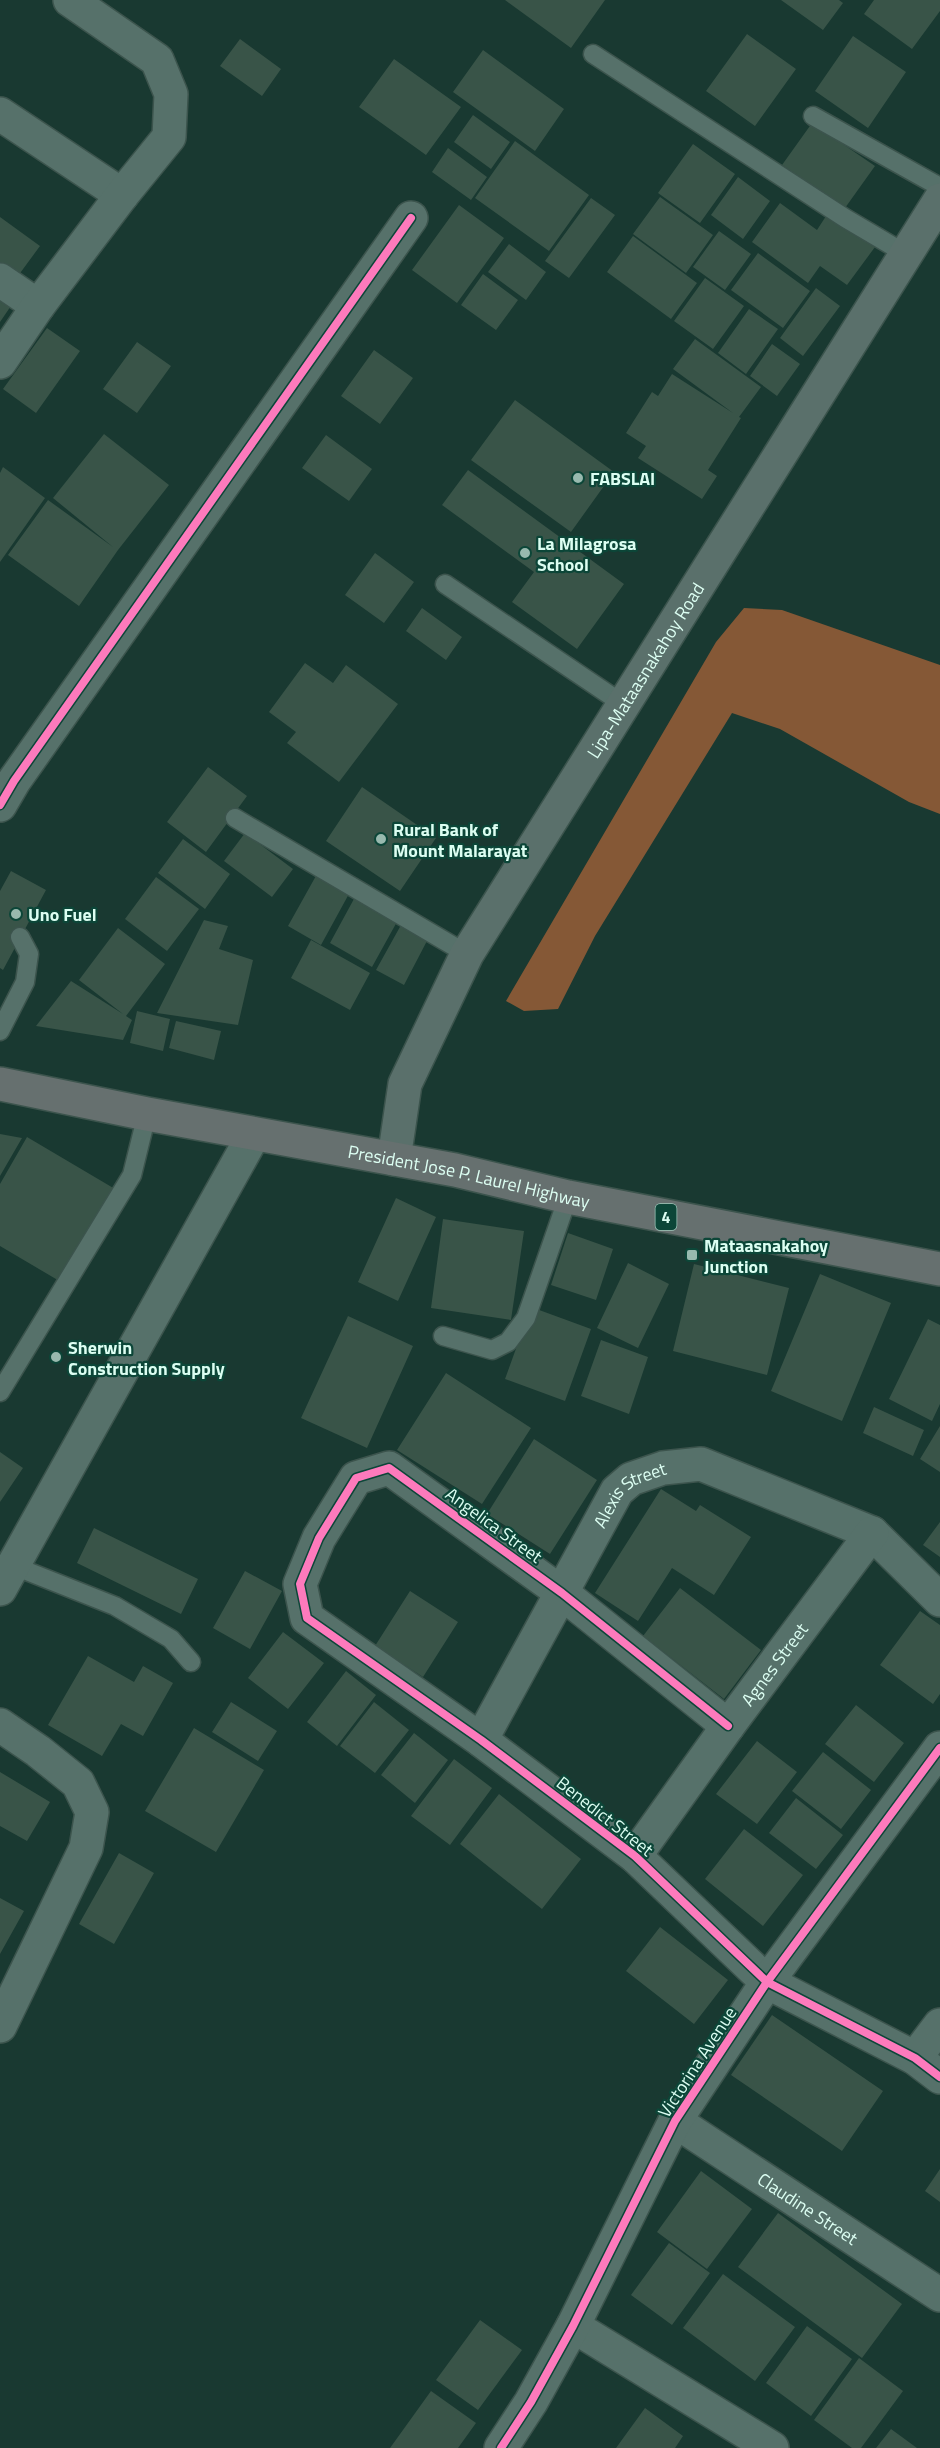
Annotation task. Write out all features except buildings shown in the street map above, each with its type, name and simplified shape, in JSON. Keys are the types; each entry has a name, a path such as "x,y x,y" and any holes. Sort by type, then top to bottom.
{"highway":[{"name":"President Jose P. Laurel Highway","path":"0,1084 147,1114 455,1170 568,1197 940,1269"}],"main road":[{"name":"Lipa-Mataasnakahoy Road","path":"394,1159 405,1084 467,954 940,200"}],"street":[{"path":"0,362 38,306 169,136 171,94 157,60 70,0"},
{"path":"0,114 122,195"},
{"path":"0,805 14,781 158,575 411,218"},
{"path":"0,280 38,306"},
{"path":"7,1577 254,1134"},
{"name":"Alexis Street","path":"481,1740 617,1491 631,1479 663,1468 701,1464 872,1533 940,1600"},
{"name":"Angelica Street","path":"307,1618 300,1584 319,1538 356,1478 389,1467 562,1593 728,1726"},
{"name":"Agnes Street","path":"635,1856 728,1726 872,1533"},
{"name":"Benedict Street","path":"307,1618 481,1740 635,1856 767,1982 927,2068"},
{"path":"0,1725 38,1751 78,1784 92,1812 86,1848 0,2026"},
{"name":"Victorina Avenue","path":"501,2448 531,2402 573,2326 675,2121 767,1982 940,1748"},
{"path":"927,2068 940,2025"},
{"name":"Claudine Street","path":"675,2121 940,2295"},
{"path":"573,2326 772,2448"}],"lane":[{"path":"593,54 845,218 906,254"},
{"path":"813,116 940,187"},
{"path":"445,584 623,704"},
{"path":"235,818 467,954"},
{"path":"0,1031 25,982 29,954 21,937"},
{"path":"0,1392 132,1175 147,1114"},
{"path":"443,1336 492,1350 508,1342 526,1318 568,1197"},
{"path":"7,1577 114,1606 171,1639 192,1662"}],"shaded area":[{"path":"744,608 782,610 940,665 940,814 909,802 780,729 732,713 595,936 558,1009 524,1011 506,1001 716,642"}],"cycle path":[{"path":"0,805 14,781 411,218"},
{"path":"728,1726 562,1593 389,1468 356,1478 319,1538 300,1584 307,1618 481,1740 635,1856 767,1982 915,2058 940,2077"},
{"path":"501,2448 531,2402 573,2326 675,2121 767,1982 940,1748"}],"place":[{"name":"FABSLAI","path":"578,478"},
{"name":"La Milagrosa School","path":"525,553"},
{"name":"Rural Bank of Mount Malarayat","path":"381,839"},
{"name":"Uno Fuel","path":"16,914"},
{"name":"Mataasnakahoy Junction","path":"692,1255"},
{"name":"Sherwin Construction Supply","path":"56,1357"}]}
